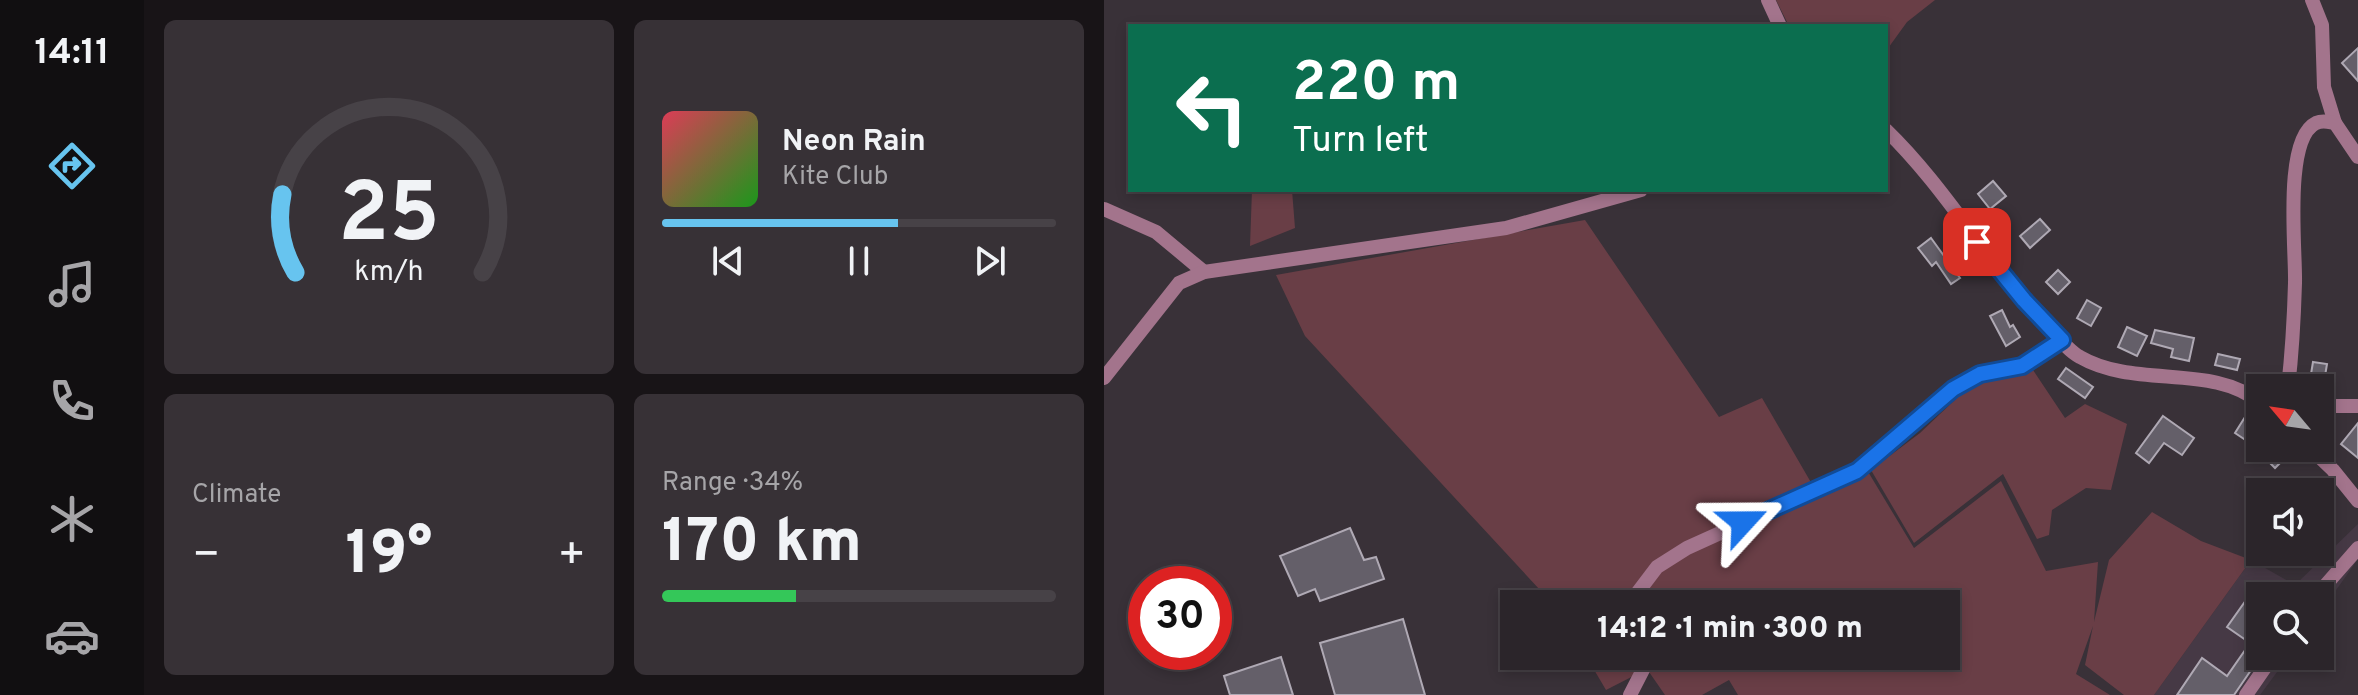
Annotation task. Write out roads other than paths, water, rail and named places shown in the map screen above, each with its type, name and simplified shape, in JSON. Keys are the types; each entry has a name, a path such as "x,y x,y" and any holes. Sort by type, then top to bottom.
{"street":[{"path":"1768,0 1779,24"},
{"path":"2312,0 2322,25 2324,87 2335,123 2358,157"},
{"path":"2289,374 2295,281 2293,192 2298,155 2313,124 2324,121 2335,123"},
{"path":"1888,132 1909,152 2024,300 2077,356 2104,368 2141,376 2189,377 2246,395"},
{"path":"1104,378 1179,283 1204,272 1506,228 1634,192"},
{"path":"1104,209 1156,232 1204,272"},
{"path":"1640,590 1657,567 1687,548 1857,471 1953,389 1980,374 2022,366 2062,340"},
{"path":"2334,406 2358,406"},
{"path":"2325,462 2358,501"},
{"path":"2328,582 2358,548"},
{"path":"1630,695 1643,670"},
{"path":"2246,695 2263,670"}]}
